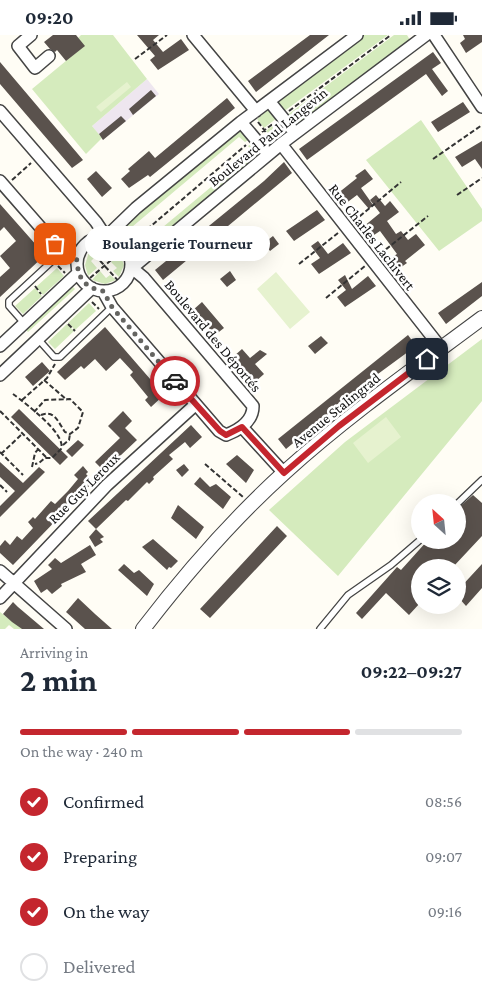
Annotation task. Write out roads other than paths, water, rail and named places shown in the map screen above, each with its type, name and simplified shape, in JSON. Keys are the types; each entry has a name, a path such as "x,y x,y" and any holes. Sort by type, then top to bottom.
{"street":[{"path":"31,35 18,46 35,67 49,56"},
{"path":"194,35 254,113"},
{"name":"Boulevard Paul Langevin","path":"106,237 136,208 241,122 357,35"},
{"path":"434,35 482,107"},
{"name":"Boulevard Paul Langevin","path":"89,284 121,284 132,268 275,148 419,37"},
{"path":"269,101 295,133"},
{"path":"0,111 96,222 106,237"},
{"name":"Rue Charles Lachivert","path":"241,122 260,134 275,148 442,348"},
{"path":"2,183 62,251 77,260 89,284 112,307 195,405 226,435 242,427 284,473"},
{"path":"77,260 85,244 98,237 113,238 124,246 132,268"},
{"name":"Boulevard des Déportés","path":"132,268 144,278 253,406 253,413 242,427"},
{"path":"0,346 24,323 89,284"},
{"path":"0,375 38,339 89,284"},
{"name":"Avenue Stalingrad","path":"143,629 184,577 252,504 284,473 339,426 482,318"},
{"name":"Rue Guy Leroux","path":"0,598 107,485 195,405"},
{"path":"0,571 66,629"}],"lane":[{"path":"24,323 8,304 10,299 62,251"},
{"path":"38,339 54,357 58,357 112,307"},
{"path":"466,495 482,480"},
{"path":"320,629 348,595 391,565 411,548"}],"place":[{"name":"Boulangerie Tourneur","path":"55,244"}]}
